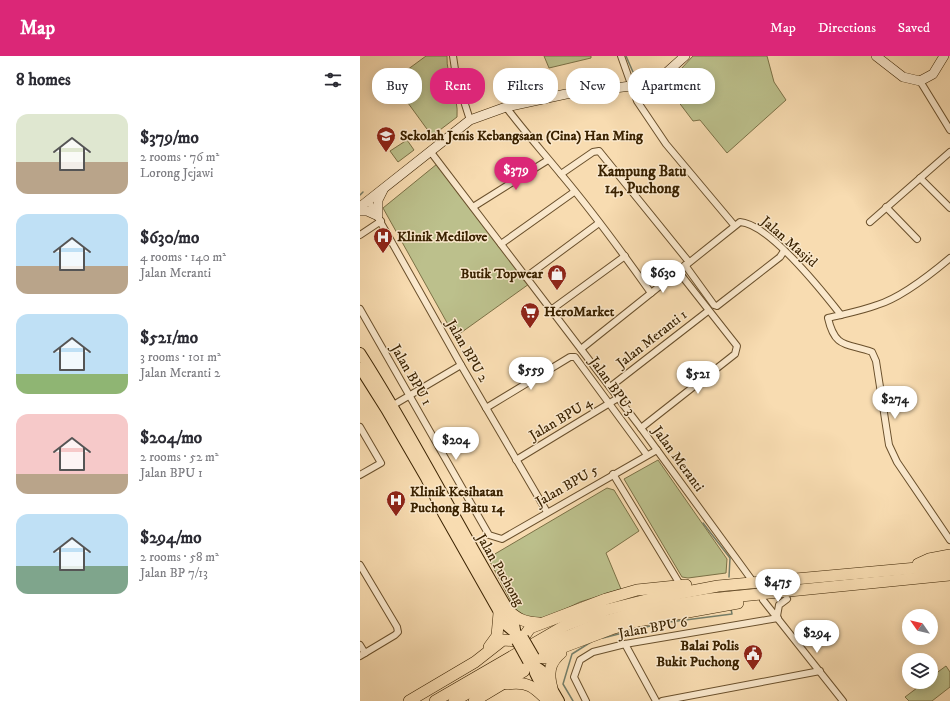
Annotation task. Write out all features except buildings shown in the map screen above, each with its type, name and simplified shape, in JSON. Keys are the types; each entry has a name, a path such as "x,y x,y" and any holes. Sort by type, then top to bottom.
{"highway":[{"path":"914,567 929,559 950,555"},
{"path":"435,701 566,625 606,610 650,599 718,586 755,584 914,567 950,565"},
{"path":"454,701 565,637 602,622 649,609 710,599 950,575"},
{"path":"409,701 475,662 504,640 519,638 530,628 606,599 637,590 694,584 718,586"},
{"path":"474,701 524,671 532,662 547,658 561,648 638,620 763,600 787,599 852,586"},
{"path":"475,662 491,646 504,612 525,622 544,623"},
{"path":"552,688 549,678 552,661 572,644"},
{"path":"501,684 521,682 529,685 548,701"}],"main road":[{"name":"Jalan Puchong","path":"360,353 390,407 426,478 532,662 535,673 548,701"},
{"name":"Jalan Puchong","path":"360,368 390,407"},
{"name":"Jalan Puchong","path":"532,662 541,670 560,701"}],"street":[{"path":"453,56 456,76 470,120"},
{"path":"621,56 628,77"},
{"path":"672,68 685,56"},
{"path":"876,56 903,77 920,81 933,74 944,56"},
{"path":"920,81 950,130"},
{"path":"360,207 470,120 506,107 566,94 628,86"},
{"path":"581,349 734,225 666,144 639,104"},
{"path":"506,107 531,141 540,148 599,223 650,293"},
{"name":"Jalan Meranti","path":"430,151 641,428 755,584"},
{"path":"561,174 593,152 599,151 687,263 714,305 717,306 780,257 784,251"},
{"path":"870,222 950,152"},
{"path":"473,207 548,160"},
{"path":"920,178 950,208"},
{"path":"379,218 378,200 383,190"},
{"path":"501,244 574,192"},
{"name":"Jalan BPU 2","path":"368,200 461,365 547,512"},
{"path":"886,207 917,239"},
{"path":"360,211 367,211 379,218"},
{"path":"360,235 379,218"},
{"name":"Jalan Masjid","path":"734,225 740,222 748,222 784,251 797,262 841,315"},
{"path":"526,277 599,223"},
{"path":"551,310 624,256"},
{"path":"950,258 934,271 887,301 863,310 828,318 831,332 837,340 844,344 872,352 876,361 889,445 897,462 950,540"},
{"path":"641,428 735,354 737,350 736,346 678,271"},
{"name":"Jalan BPU 1","path":"360,309 489,535"},
{"name":"Jalan Meranti 1","path":"610,387 708,311"},
{"name":"Jalan BPU 3","path":"486,408 570,357 575,357 647,455"},
{"path":"390,407 461,365"},
{"name":"Jalan BPU 4","path":"516,460 618,398"},
{"path":"360,426 381,463 360,475"},
{"name":"Jalan BPU 5","path":"489,535 502,539 657,450"},
{"path":"613,474 681,586"},
{"path":"360,565 397,627 398,632 362,654 360,645"},
{"path":"664,587 672,572"},
{"path":"778,618 777,610 779,605 787,599"},
{"path":"763,600 843,701"},
{"name":"Jalan BPU 6","path":"586,701 574,677 580,660 593,652 625,644 778,618"},
{"path":"625,644 656,701"},
{"path":"662,701 820,671"}],"green space":[{"path":"426,56 447,56 448,68 430,68 430,104 456,104 457,117 432,136 409,104 422,104 422,68 410,68"},
{"path":"544,56 591,56 591,58 549,68"},
{"path":"693,56 767,56 774,82 786,100 727,153 700,120 693,121 680,104 715,104 715,68 682,68"},
{"path":"407,140 414,150 398,162 390,151"},
{"path":"437,164 529,284 455,337 383,208"},
{"path":"658,460 727,559 726,573 688,578 682,577 624,479"},
{"path":"607,488 614,490 639,531 606,553 621,589 580,602 546,618 534,620 518,614 488,558"},
{"path":"946,666 950,672 950,687 932,701 909,701 905,697 916,689 938,689 938,672"}],"waterway":[{"path":"626,56 631,68"},
{"path":"360,195 363,192"},
{"path":"703,523 730,558 729,577"},
{"path":"603,638 662,623 732,614 731,609"},
{"path":"573,701 563,684 572,654 591,642"}],"place":[{"name":"Sekolah Jenis Kebangsaan (Cina) Han Ming","path":"386,153"},
{"name":"Klinik Medilove","path":"383,254"},
{"name":"Butik Topwear","path":"557,291"},
{"name":"HeroMarket","path":"530,329"},
{"name":"Klinik Kesihatan Puchong Batu 14","path":"396,517"},
{"name":"Balai Polis Bukit Puchong","path":"753,671"}],"district":[{"name":"Kampung Batu 14, Puchong","path":"642,180"}]}
